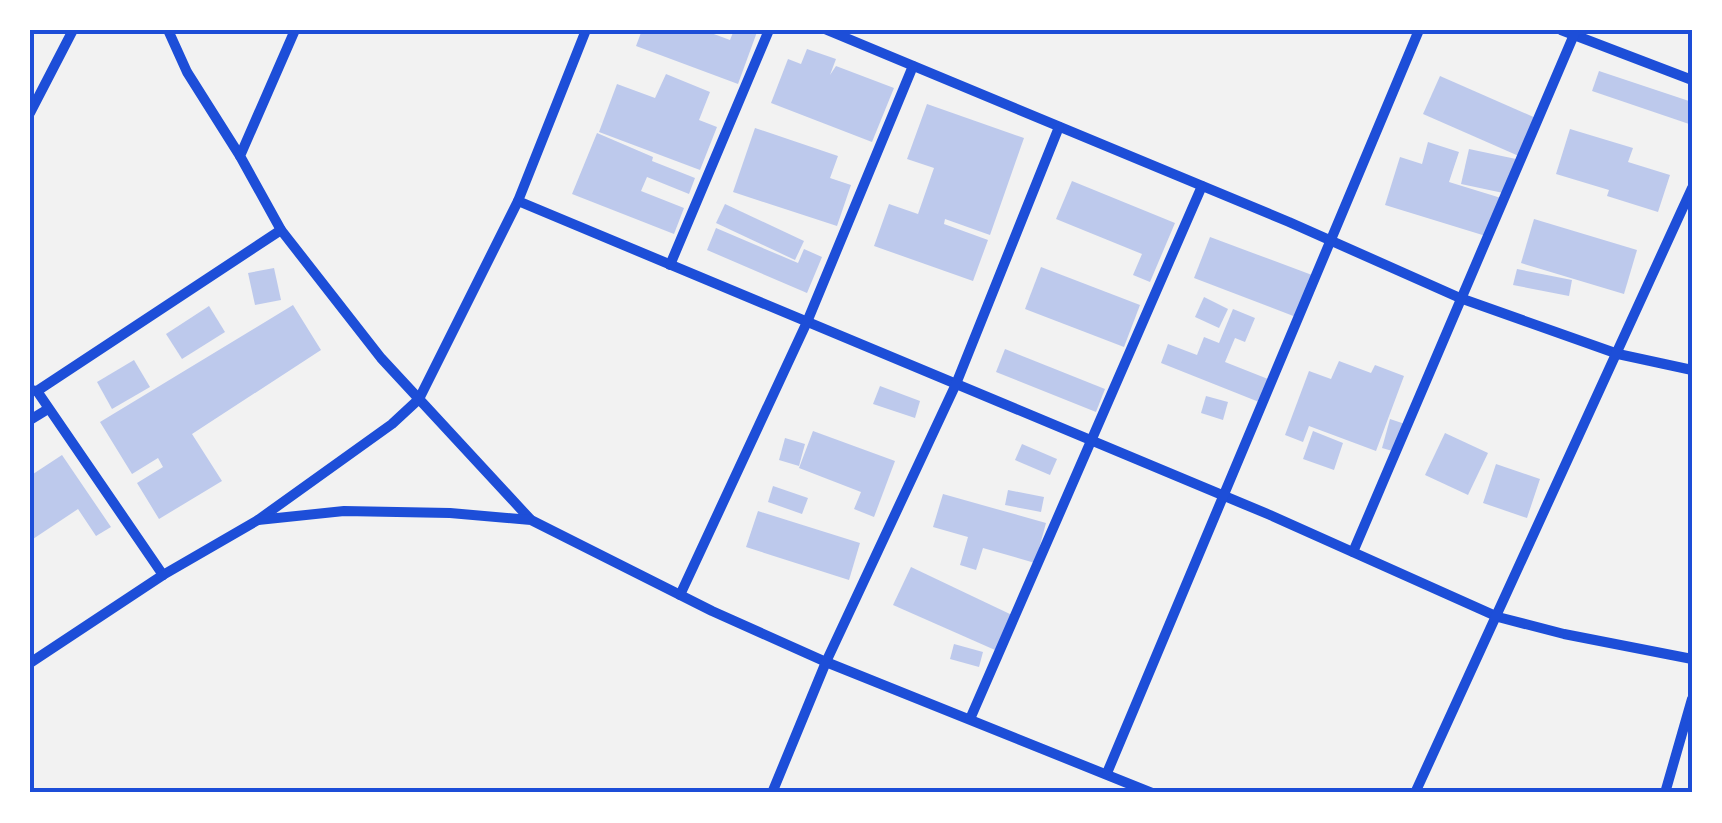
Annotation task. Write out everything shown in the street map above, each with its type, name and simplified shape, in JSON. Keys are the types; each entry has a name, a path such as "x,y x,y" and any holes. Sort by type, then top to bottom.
{"street":[{"path":"30,113 73,30"},
{"path":"168,30 187,72 281,230 381,358 531,520 826,662 1152,793"},
{"path":"30,663 163,576 258,520 420,400 518,201 586,30"},
{"path":"670,265 769,30"},
{"path":"827,30 1460,298 1618,354 1692,370"},
{"path":"1108,774 1420,30"},
{"path":"1561,30 1692,80"},
{"path":"240,156 292,31"},
{"path":"1353,552 1576,33"},
{"path":"680,595 807,322 913,66"},
{"path":"30,84 42,90"},
{"path":"772,793 826,662 956,384 1060,127"},
{"path":"970,719 1202,186"},
{"path":"1416,793 1692,188"},
{"path":"518,201 1226,497 1498,617 1692,660"},
{"path":"163,576 34,390 281,230"},
{"path":"30,420 48,409"},
{"path":"258,520 344,511 531,520"},
{"path":"1666,793 1692,698"}],"building":[{"path":"642,30 703,30 730,40 734,30 757,32 738,84 636,46"},
{"path":"807,49 836,59 830,75 836,66 894,88 872,142 771,103 788,59 801,64"},
{"path":"1599,71 1692,102 1692,125 1592,91"},
{"path":"666,74 710,92 699,120 717,127 700,170 599,132 617,84 655,98"},
{"path":"1440,76 1538,119 1521,157 1423,114"},
{"path":"927,104 1024,138 990,235 945,219 944,224 988,240 973,281 874,246 889,204 918,214 934,168 907,159"},
{"path":"755,128 838,156 830,178 851,185 837,226 733,192"},
{"path":"1570,129 1633,148 1628,162 1670,175 1658,212 1607,196 1609,190 1556,174"},
{"path":"597,133 695,178 689,194 647,177 641,191 684,208 674,234 572,194"},
{"path":"1428,142 1459,152 1449,182 1501,198 1489,237 1385,205 1400,157 1422,164"},
{"path":"1469,149 1516,159 1508,194 1461,184"},
{"path":"1072,181 1175,223 1150,282 1133,275 1142,254 1056,219"},
{"path":"725,204 804,241 795,260 716,223"},
{"path":"1534,219 1637,250 1624,294 1521,263"},
{"path":"716,228 798,263 804,249 822,257 807,293 707,250"},
{"path":"1210,237 1312,275 1296,317 1194,278"},
{"path":"1041,267 1140,305 1124,347 1025,309"},
{"path":"274,268 281,300 255,305 248,273"},
{"path":"1517,269 1572,280 1569,296 1513,285"},
{"path":"1204,297 1228,309 1219,328 1195,317"},
{"path":"293,305 321,350 192,434 222,481 159,519 137,483 163,467 158,458 132,474 100,422"},
{"path":"209,306 225,332 182,359 166,334"},
{"path":"1233,309 1255,318 1245,342 1235,338 1225,362 1268,379 1259,402 1161,363 1168,344 1197,355 1204,337 1219,343"},
{"path":"1005,349 1105,389 1096,412 996,372"},
{"path":"134,360 150,387 112,409 97,382"},
{"path":"1339,361 1371,373 1375,365 1404,376 1376,451 1309,426 1303,442 1285,435 1309,371 1331,379"},
{"path":"880,386 920,401 915,418 873,404"},
{"path":"1206,396 1228,402 1223,420 1201,413"},
{"path":"1390,419 1405,424 1396,452 1382,448"},
{"path":"813,431 895,461 874,517 854,509 861,492 799,468"},
{"path":"1313,431 1343,443 1334,470 1303,459"},
{"path":"1445,433 1488,453 1468,495 1425,475"},
{"path":"785,438 805,444 799,466 779,460"},
{"path":"1022,444 1057,459 1050,475 1015,460"},
{"path":"62,455 111,527 96,536 78,509 30,541 30,476"},
{"path":"1496,464 1540,479 1527,518 1483,503"},
{"path":"773,486 808,498 802,514 768,502"},
{"path":"1008,490 1044,497 1041,512 1005,505"},
{"path":"943,494 1046,523 1035,563 983,548 976,570 960,565 968,537 933,527"},
{"path":"758,511 860,543 849,580 746,547"},
{"path":"911,567 1012,615 995,650 893,605"},
{"path":"954,644 983,652 979,667 950,659"}]}
